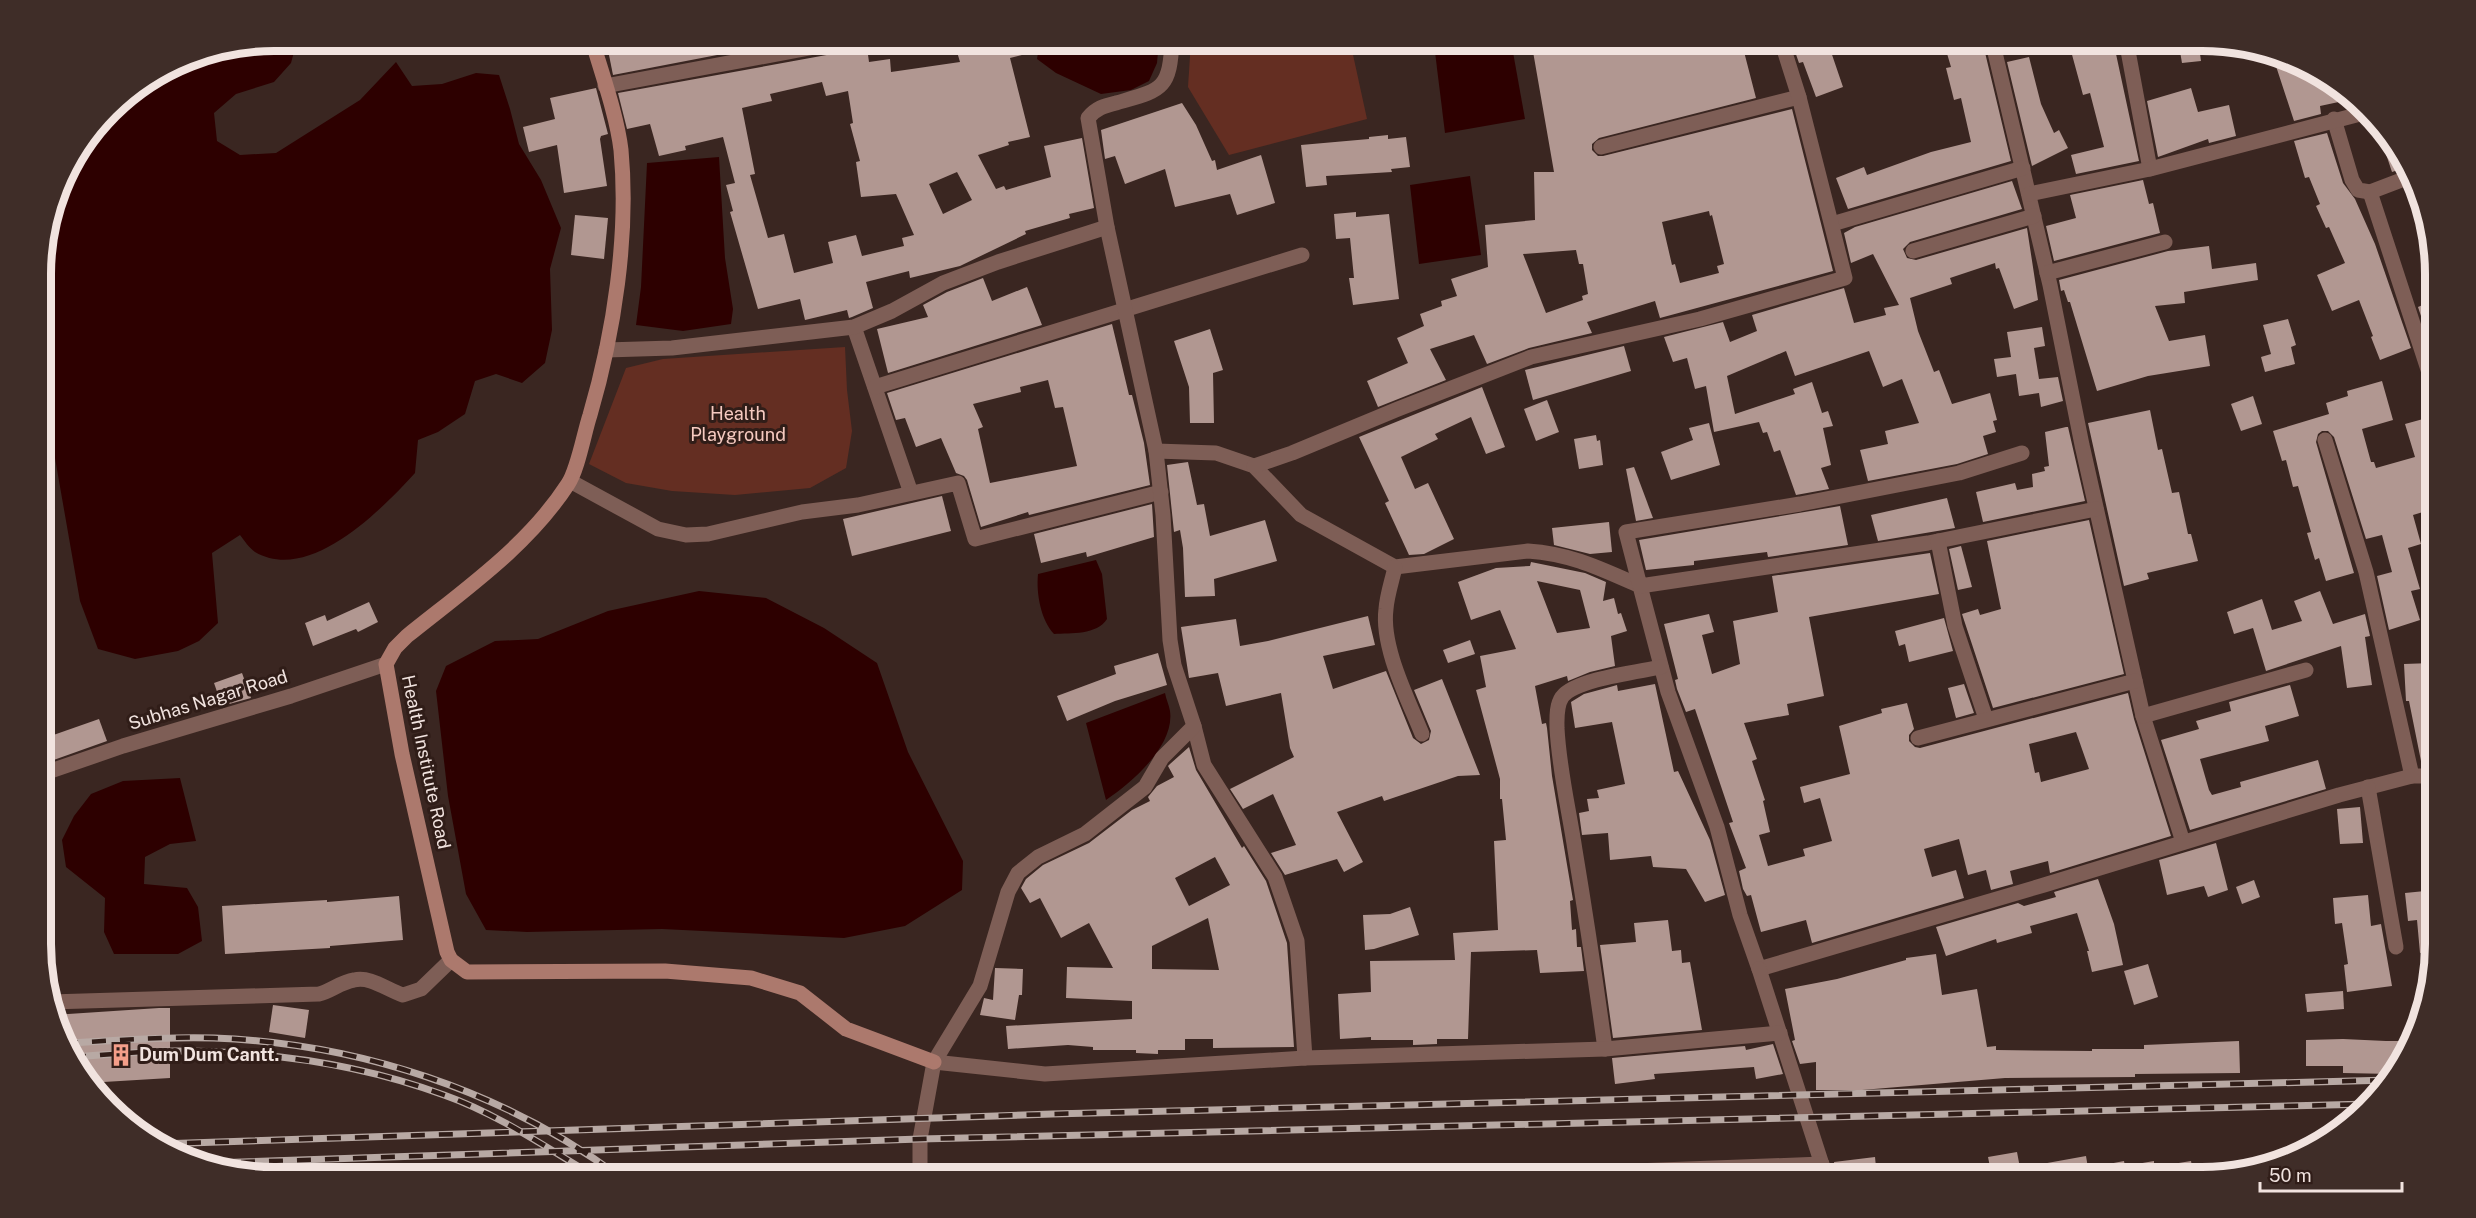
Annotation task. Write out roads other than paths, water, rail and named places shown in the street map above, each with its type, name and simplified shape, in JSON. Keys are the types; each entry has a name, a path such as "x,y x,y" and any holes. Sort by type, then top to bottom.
{"street":[{"name":"Health Institute Road","path":"451,960 447,952 407,776 386,664 395,648 407,636 489,569 536,526 570,481 596,394 606,350 617,279 624,207 621,148 595,51"},
{"path":"605,86 793,51"},
{"path":"1171,51 1169,68 1164,82 1154,92 1096,109 1088,118 1107,227 1156,451 1161,492 1170,640 1174,664 1204,765 1275,877 1297,941 1305,1058"},
{"path":"1254,466 1292,453 1531,357 1700,319 1845,278 1799,97 1784,51"},
{"path":"1995,51 2047,273 2096,509 2143,716 2183,842"},
{"path":"2128,51 2151,169"},
{"path":"1601,147 1799,97"},
{"path":"2029,194 2151,169 2358,114"},
{"path":"2334,119 2352,180 2358,190 2370,192 2404,179"},
{"path":"1832,224 2023,168"},
{"path":"2370,192 2425,360"},
{"path":"1914,252 2034,216"},
{"path":"606,350 672,348 854,327 891,311 943,283 998,262 1107,227"},
{"path":"2047,273 2165,242"},
{"path":"874,387 1302,255"},
{"path":"854,327 911,493"},
{"path":"2325,440 2366,572 2412,776"},
{"path":"1156,451 1216,453 1254,466 1301,514 1395,567 1527,551 1579,559 1640,586 1938,541 2096,509"},
{"path":"1823,1167 1740,915 1717,827 1661,668 1626,532 1800,504 1959,473 2022,453"},
{"path":"570,481 658,529 686,535 708,534 802,512 858,505 958,483 975,539 1161,492"},
{"path":"1938,541 1955,626 1986,719"},
{"path":"1395,567 1385,610 1387,633 1393,660 1422,734"},
{"name":"Subhas Nagar Road","path":"51,771 123,746 291,696 386,664"},
{"path":"1605,1049 1591,949 1563,785 1557,707 1563,696 1573,689 1590,683 1661,668"},
{"path":"2143,716 2306,670"},
{"path":"1918,738 2135,681"},
{"path":"920,1167 920,1139 934,1062 980,986 1008,892 1018,873 1038,857 1085,834 1144,787 1162,758 1194,726"},
{"path":"1759,969 2368,788 2412,776 2425,776"},
{"path":"2368,788 2396,947"},
{"path":"59,1002 318,994 354,979 365,979 403,995 422,989 451,960 466,972 665,971 751,978 800,993 846,1029 934,1062 1045,1074 1305,1058 1605,1049 1780,1033"}],"railway":[{"path":"74,1042 214,1038 268,1042 322,1050 375,1062 428,1077 479,1097 528,1120 605,1167"},
{"path":"82,1056 163,1051 210,1052 278,1057 346,1067 412,1084 464,1103 522,1132 580,1167"},
{"path":"174,1143 1052,1114 2379,1080"},
{"path":"229,1162 920,1139 2357,1104"}],"place":[{"name":"Dum Dum Cantt.","path":"121,1055"}],"park label":[{"name":"Health Playground","path":"738,424"}]}
